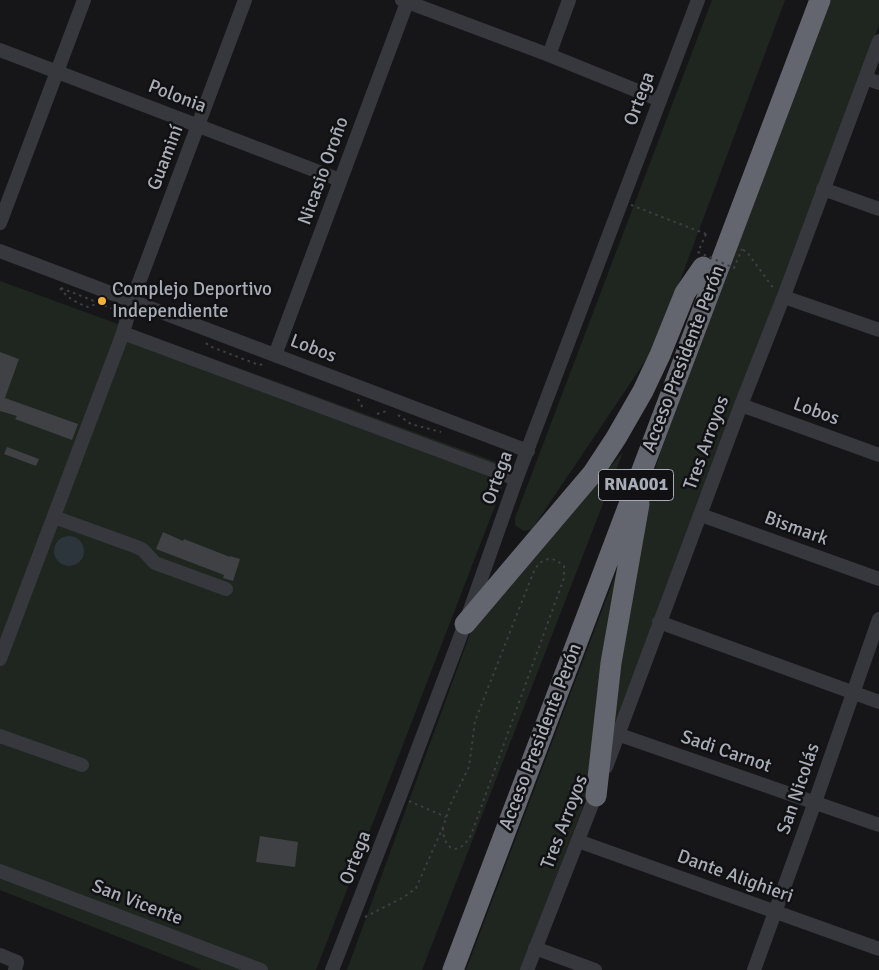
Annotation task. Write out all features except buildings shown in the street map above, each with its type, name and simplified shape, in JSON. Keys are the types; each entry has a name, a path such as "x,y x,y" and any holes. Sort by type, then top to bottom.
{"highway":[{"name":"Acceso Presidente Perón","path":"440,970 804,0"},
{"name":"Acceso Presidente Perón","path":"453,970 820,0"},
{"path":"465,624 593,473 616,438 643,390 660,355 685,293 703,267"},
{"path":"596,796 611,663 638,505 657,447 671,391"}],"street":[{"path":"0,223 84,0"},
{"name":"Guaminí","path":"0,659 123,333 132,301 245,0"},
{"path":"549,55 569,0"},
{"name":"Ortega","path":"332,970 465,624 516,480 698,0"},
{"path":"406,1 549,55 660,100"},
{"name":"Nicasio Oroño","path":"275,355 406,1"},
{"name":"Tres Arroyos","path":"527,970 596,796 617,734 879,41"},
{"name":"Polonia","path":"0,50 340,180"},
{"path":"865,78 879,83"},
{"path":"823,189 879,208"},
{"name":"Lobos","path":"0,251 528,452"},
{"path":"784,295 879,330"},
{"path":"123,333 499,472 516,480"},
{"name":"Lobos","path":"741,405 879,455"},
{"name":"Bismark","path":"701,515 879,578"},
{"path":"54,517 138,547 155,563 226,590"},
{"name":"San Nicolás","path":"754,970 879,619"},
{"path":"659,622 879,702"},
{"name":"Sadi Carnot","path":"617,734 879,825"},
{"path":"0,736 82,765"},
{"name":"Dante Alighieri","path":"578,841 879,949"},
{"name":"San Vicente","path":"0,871 261,970"},
{"path":"536,948 595,970"},
{"path":"0,955 17,962 16,970"}],"path":[{"path":"622,202 706,234 698,252 734,268 742,249 747,252 773,289 784,295"},
{"path":"358,399 364,411 370,413"},
{"path":"375,415 389,410"},
{"path":"394,413 412,424 442,432"},
{"path":"351,924 404,897 416,888 451,803 469,766 475,721 526,588 539,563 548,559 556,560 564,566 564,578 471,835 467,843 462,847 450,848 445,843 442,827"},
{"path":"400,796 446,817"}],"shaded area":[{"path":"712,0 785,0 656,345 532,529 524,531 515,525 515,518"},
{"path":"831,0 879,0 879,25 608,741 646,496 663,445"},
{"path":"0,281 510,467 316,970 202,970 0,890"},
{"path":"623,452 422,970 347,970 473,626"},
{"path":"69,536 80,540 84,551 80,562 69,566 58,562 54,551 58,540"},
{"path":"620,563 588,794 520,970 466,970"}],"place":[{"name":"Complejo Deportivo Independiente","path":"102,301"}]}
